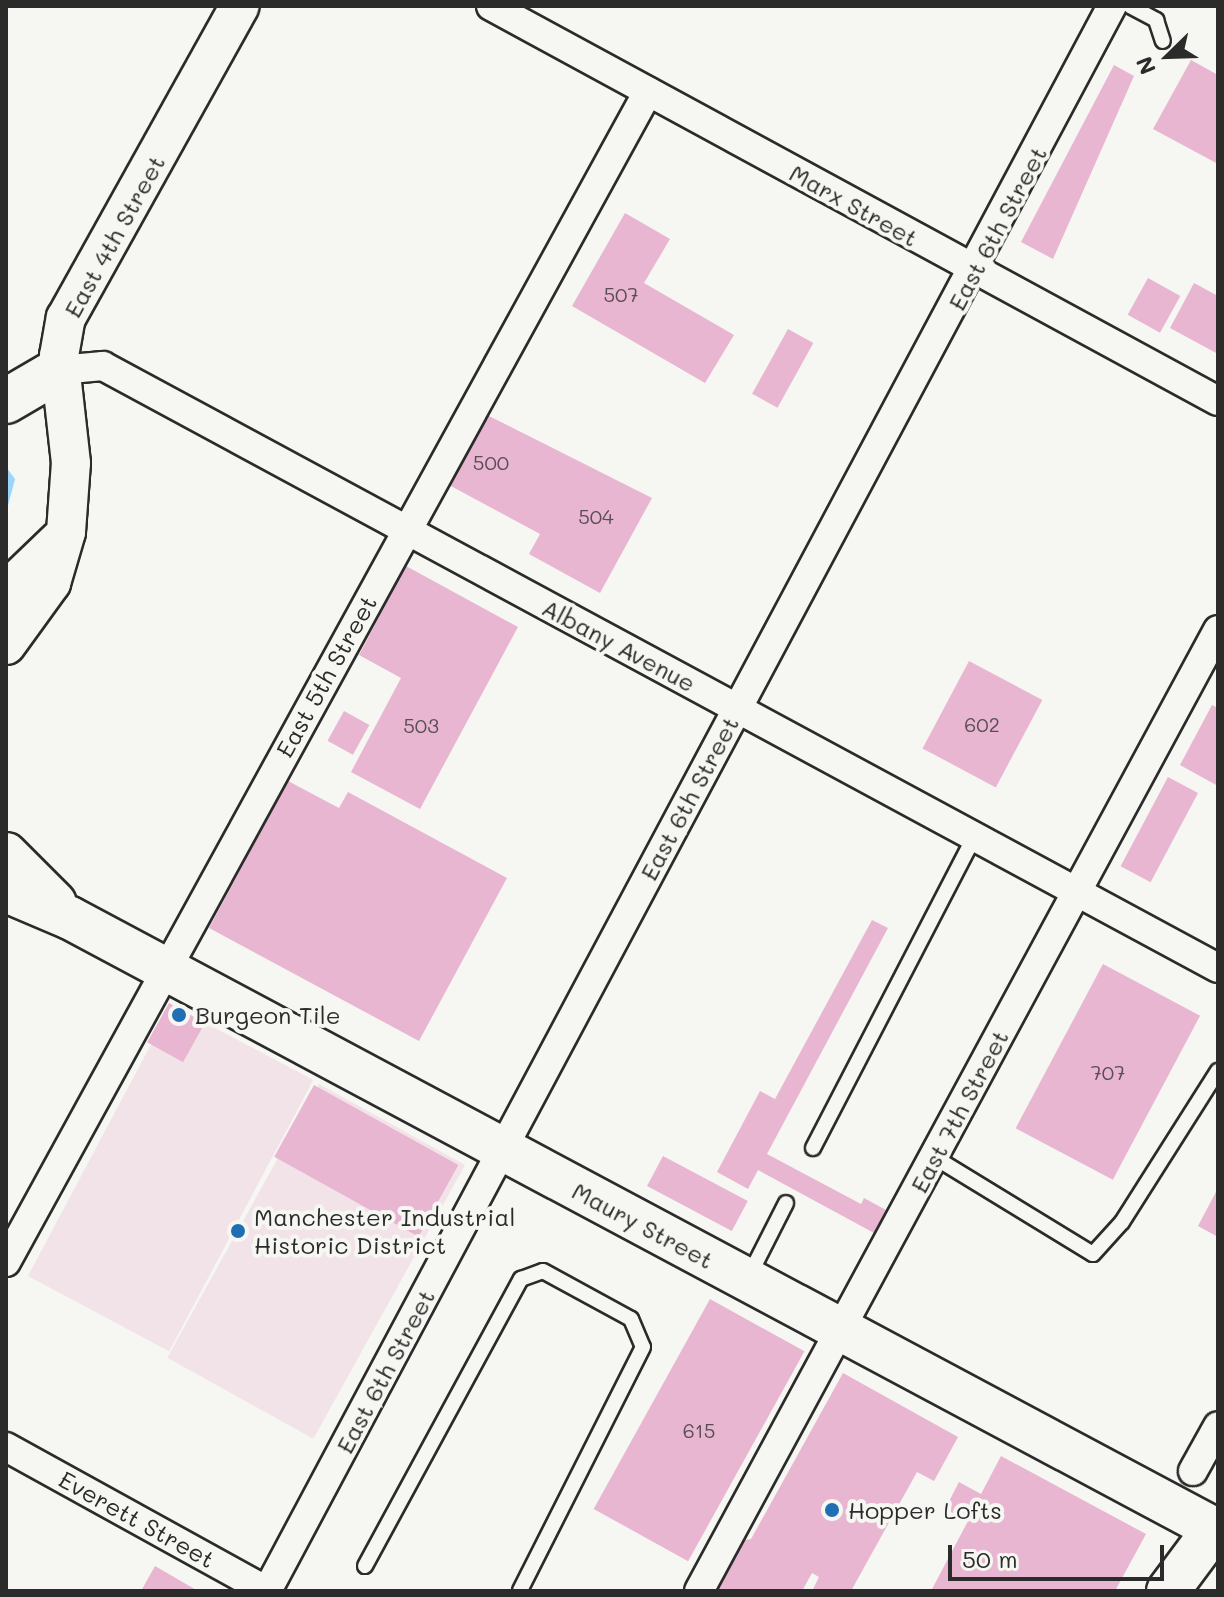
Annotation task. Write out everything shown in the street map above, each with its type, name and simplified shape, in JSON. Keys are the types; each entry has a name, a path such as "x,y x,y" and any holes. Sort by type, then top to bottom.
{"highway":[{"path":"6,401 59,370"}],"main road":[{"name":"Maury Street","path":"6,854 70,918"},
{"name":"Maury Street","path":"6,891 70,918 840,1331 1217,1528"},
{"path":"1168,1591 1217,1528"}],"street":[{"name":"East 4th Street","path":"6,645 51,583 66,532 71,463 59,370 70,310 240,6"},
{"name":"Marx Street","path":"491,6 1218,401"},
{"name":"East 6th Street","path":"267,1591 504,1150 736,708 976,271 1112,6"},
{"name":"East 5th Street","path":"6,1262 648,92"},
{"name":"Albany Avenue","path":"59,370 103,366 1218,968"},
{"path":"6,591 66,532"},
{"name":"East 7th Street","path":"699,1591 1218,630"},
{"path":"1193,1471 1218,1426"},
{"name":"Everett Street","path":"6,1447 267,1591"}],"lane":[{"path":"1130,6 1156,20 1163,41"},
{"path":"813,1148 974,837"},
{"path":"934,1157 1093,1254 1122,1222 1218,1071"},
{"path":"747,1281 786,1203"},
{"path":"365,1566 521,1279 543,1271 631,1319 643,1347 520,1591"}],"shaded area":[{"path":"172,1005 313,1080 169,1351 28,1276"},
{"path":"319,1084 465,1165 313,1439 167,1358"}],"water":[{"path":"6,467 15,479 6,513"}],"building":[{"path":"1191,60 1218,75 1218,164 1153,129"},
{"path":"1114,65 1134,76 1053,259 1021,242"},
{"path":"625,213 670,239 644,283 734,335 705,383 572,306"},
{"path":"1148,278 1180,296 1160,333 1128,315"},
{"path":"1194,283 1218,296 1218,354 1170,328"},
{"path":"788,329 813,343 777,408 752,394"},
{"path":"487,415 652,498 600,593 529,554 540,534 449,485"},
{"path":"406,566 518,627 420,809 351,772 401,678 359,655"},
{"path":"969,661 1042,700 996,787 923,748"},
{"path":"1212,705 1218,708 1218,786 1180,765"},
{"path":"344,711 369,725 353,755 328,741"},
{"path":"1168,777 1198,793 1151,882 1121,866"},
{"path":"288,781 339,808 348,792 507,878 419,1041 209,928"},
{"path":"872,920 888,928 767,1154 861,1204 864,1198 886,1210 874,1233 758,1170 748,1189 717,1172 760,1091 775,1099"},
{"path":"1103,964 1200,1016 1113,1180 1016,1128"},
{"path":"169,1003 205,1023 183,1062 147,1042"},
{"path":"314,1085 458,1165 419,1237 274,1157"},
{"path":"663,1156 748,1201 732,1231 647,1186"},
{"path":"1218,1188 1218,1237 1198,1226"},
{"path":"710,1299 804,1351 688,1561 594,1509"},
{"name":"Hopper Lofts","path":"843,1373 958,1437 934,1481 917,1472 851,1591 812,1591 819,1577 812,1573 802,1591 713,1591 739,1541 751,1539"},
{"name":"Hopper Lofts","path":"1001,1456 1146,1534 1115,1591 931,1591 968,1521 945,1509 959,1482 981,1494"},
{"path":"155,1566 198,1591 141,1591"}],"place":[{"name":"Burgeon Tile","path":"179,1015"},
{"name":"Manchester Industrial Historic District","path":"238,1231"},
{"name":"Hopper Lofts","path":"832,1510"}]}
